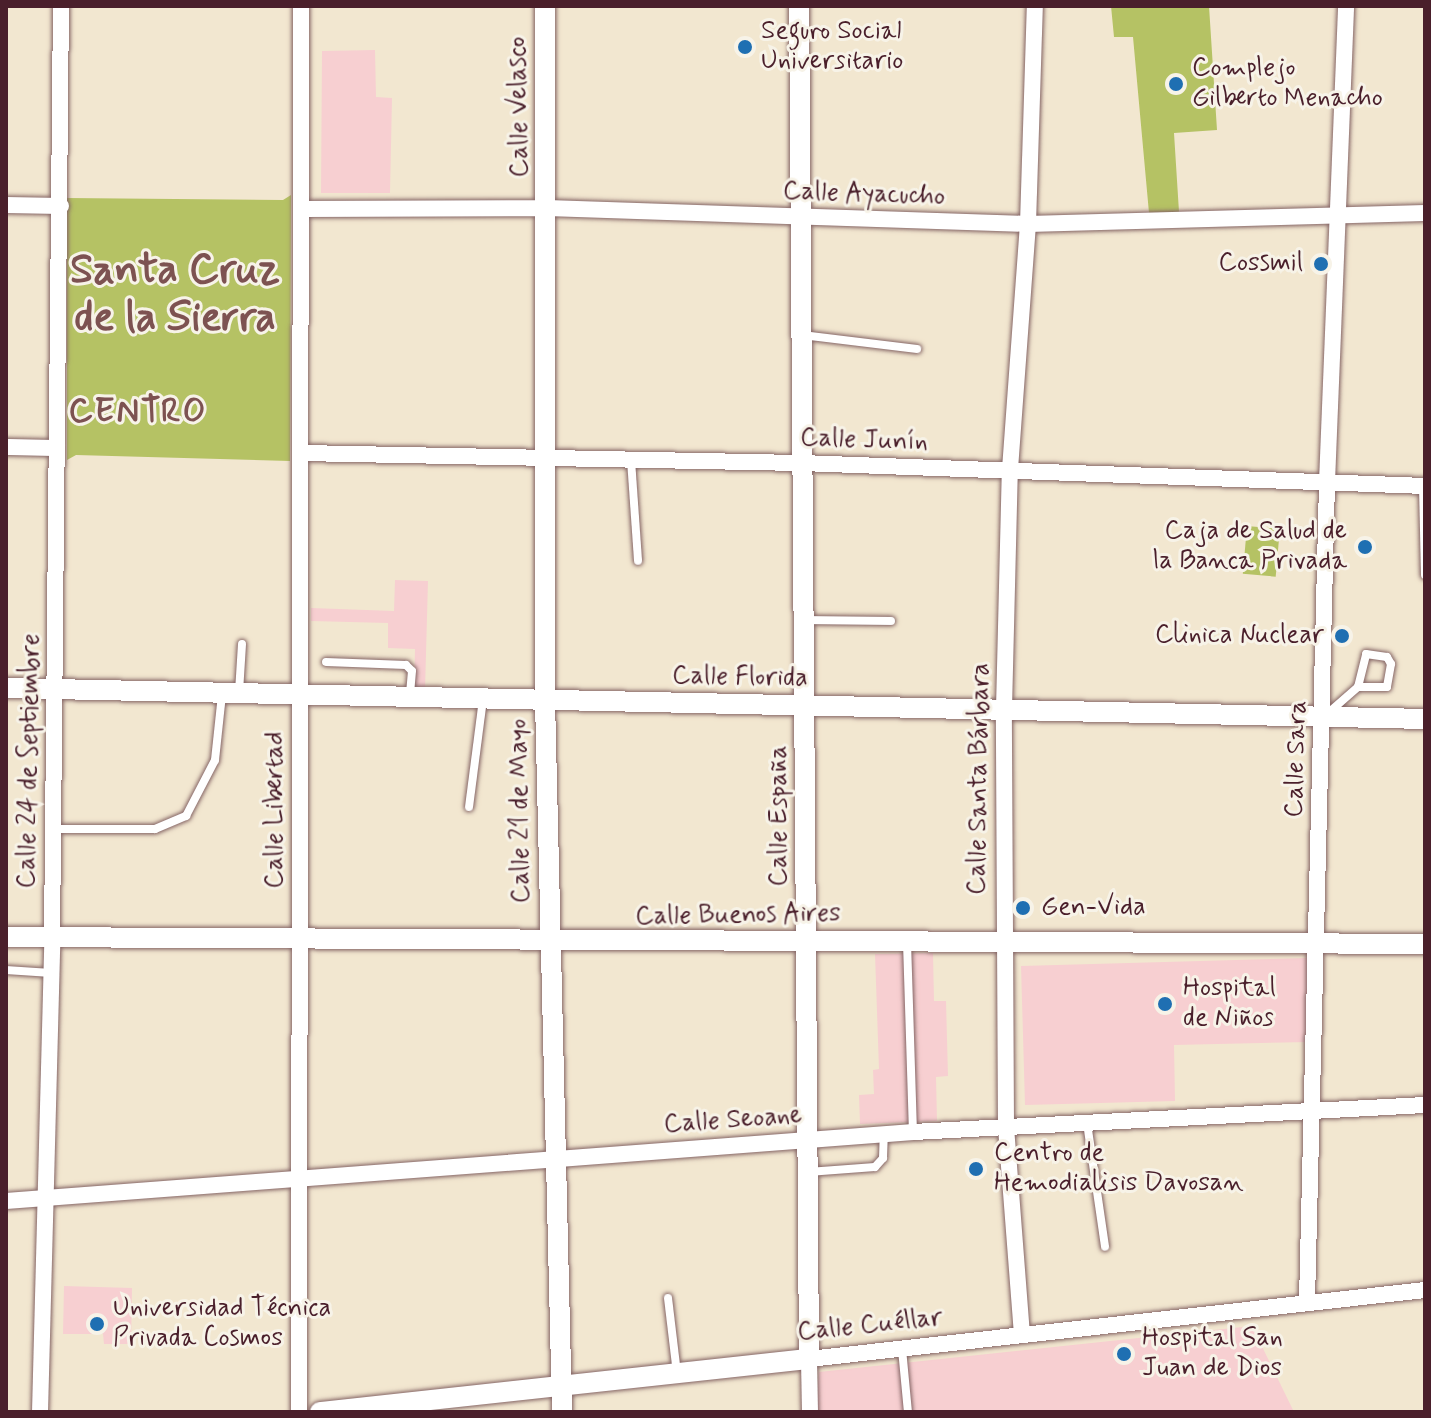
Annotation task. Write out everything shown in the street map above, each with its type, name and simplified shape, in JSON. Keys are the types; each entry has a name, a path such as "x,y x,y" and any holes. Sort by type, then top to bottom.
{"street":[{"name":"Calle 24 de Septiembre","path":"40,1412 52,938 61,6"},
{"name":"Calle Libertad","path":"299,1412 301,6"},
{"name":"Calle Velasco","path":"545,6 547,208"},
{"name":"Calle España","path":"799,6 810,1412"},
{"name":"Calle Santa Bárbara","path":"1022,1335 1006,1126 1002,943 1004,709 1010,469 1028,224 1035,6"},
{"name":"Calle Sara","path":"1307,1301 1327,482 1346,6"},
{"path":"6,205 61,206"},
{"name":"Calle Ayacucho","path":"302,209 547,208 802,219 1028,224 1337,218 1425,213"},
{"name":"Calle 21 de Mayo","path":"547,208 545,700 562,1412"},
{"path":"6,447 57,448"},
{"name":"Calle Junín","path":"301,453 1010,469 1424,486"},
{"name":"Calle Florida","path":"6,688 1425,719"},
{"name":"Calle Buenos Aires","path":"6,937 627,946 806,941 1425,944"},
{"name":"Calle Seoane","path":"6,1201 913,1132 1425,1105"},
{"name":"Calle Cuéllar","path":"320,1412 562,1389 1307,1301 1425,1290"}],"lane":[{"path":"801,336 917,349"},
{"path":"631,460 638,561"},
{"path":"1424,486 1425,575"},
{"path":"804,620 891,621"},
{"path":"53,829 155,829 186,816 215,760 242,644"},
{"path":"1323,717 1358,687 1366,654 1387,657 1391,664 1387,687 1358,687"},
{"path":"326,662 406,665 412,671 410,697"},
{"path":"469,807 483,698"},
{"path":"907,942 913,1132"},
{"path":"6,970 51,973"},
{"path":"1087,1123 1105,1247"},
{"path":"807,1172 875,1167 883,1158 884,1134"},
{"path":"668,1298 677,1375"},
{"path":"902,1349 908,1412"}],"shaded area":[{"path":"375,50 376,97 392,98 390,193 321,193 322,51"},
{"path":"395,580 428,581 425,690 414,689 415,649 388,648 388,623 311,621 311,608 394,611"},
{"path":"933,953 934,1001 946,1001 948,1076 936,1077 937,1121 860,1124 859,1095 874,1094 873,1070 879,1069 875,954"},
{"name":"Hospital de Niños","path":"1307,958 1309,1042 1174,1045 1175,1101 1025,1105 1021,966"},
{"name":"Universidad Técnica Privada Cosmos","path":"64,1286 132,1288 131,1344 104,1344 103,1334 63,1334"},
{"name":"Hospital San Juan de Dios","path":"1252,1326 1294,1412 816,1412 819,1372"}],"green space":[{"name":"Complejo Gilberto Menacho","path":"1111,6 1209,6 1217,130 1174,133 1179,212 1149,213 1133,37 1114,37"},
{"path":"291,195 290,461 76,455 67,460 67,198 283,200"},
{"path":"1247,526 1280,529 1276,577 1243,574"}],"place":[{"name":"Seguro Social Universitario","path":"745,47"},
{"name":"Complejo Gilberto Menacho","path":"1176,84"},
{"name":"Cossmil","path":"1321,264"},
{"name":"Caja de Salud de la Banca Privada","path":"1365,547"},
{"name":"Clinica Nuclear","path":"1342,636"},
{"name":"Gen-Vida","path":"1023,908"},
{"name":"Hospital de Niños","path":"1165,1004"},
{"name":"Centro de Hemodialisis Davosan","path":"976,1169"},
{"name":"Universidad Técnica Privada Cosmos","path":"97,1324"},
{"name":"Hospital San Juan de Dios","path":"1124,1354"}],"district":[{"name":"Santa Cruz de la Sierra","path":"175,295"},
{"name":"CENTRO","path":"138,412"}]}
